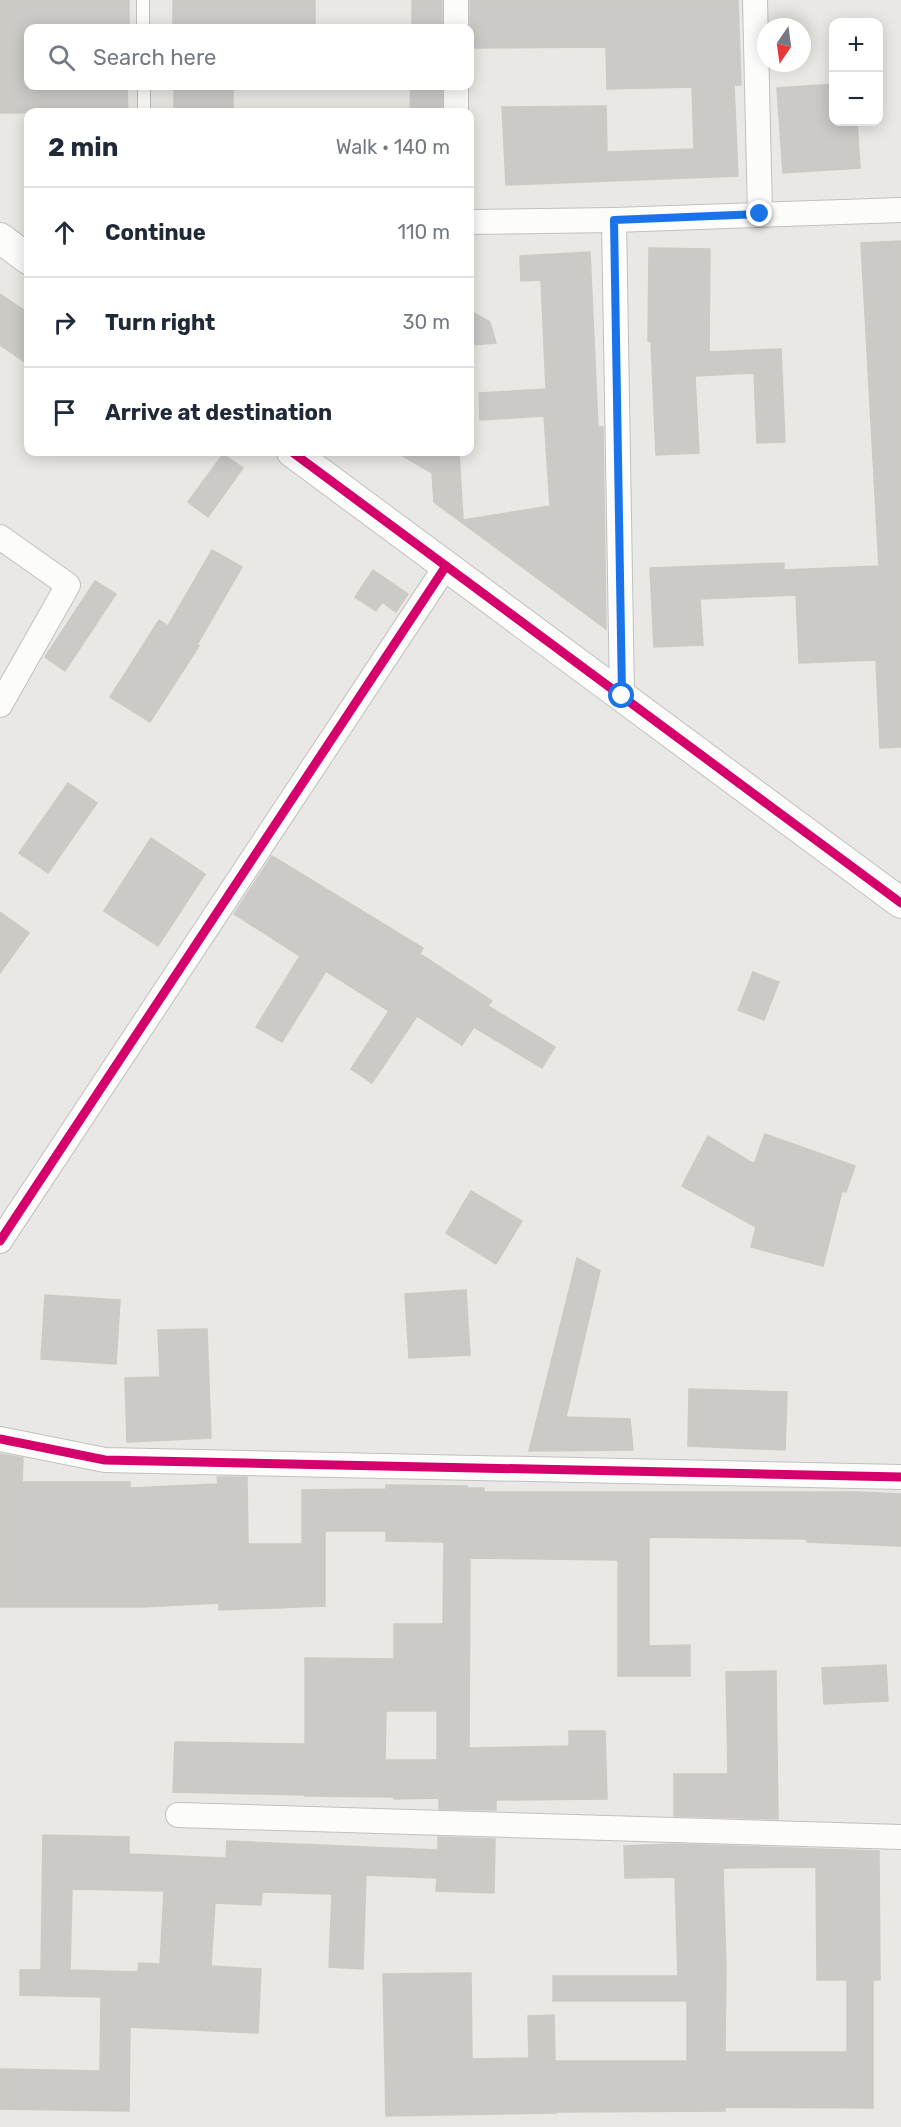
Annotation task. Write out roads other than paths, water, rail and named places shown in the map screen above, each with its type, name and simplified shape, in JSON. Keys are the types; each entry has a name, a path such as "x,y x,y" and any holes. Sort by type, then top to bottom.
{"street":[{"path":"456,0 456,24"},
{"path":"755,0 760,214"},
{"path":"456,90 456,108"},
{"path":"474,222 614,220 901,210"},
{"path":"614,220 622,696"},
{"path":"0,238 24,256"},
{"path":"297,456 901,903"},
{"path":"0,537 68,585 0,705"},
{"path":"0,1241 446,566"},
{"path":"0,1440 105,1460 901,1477"},
{"path":"178,1815 901,1837"}],"lane":[{"path":"143,0 143,24"},
{"path":"144,90 144,108"}]}
